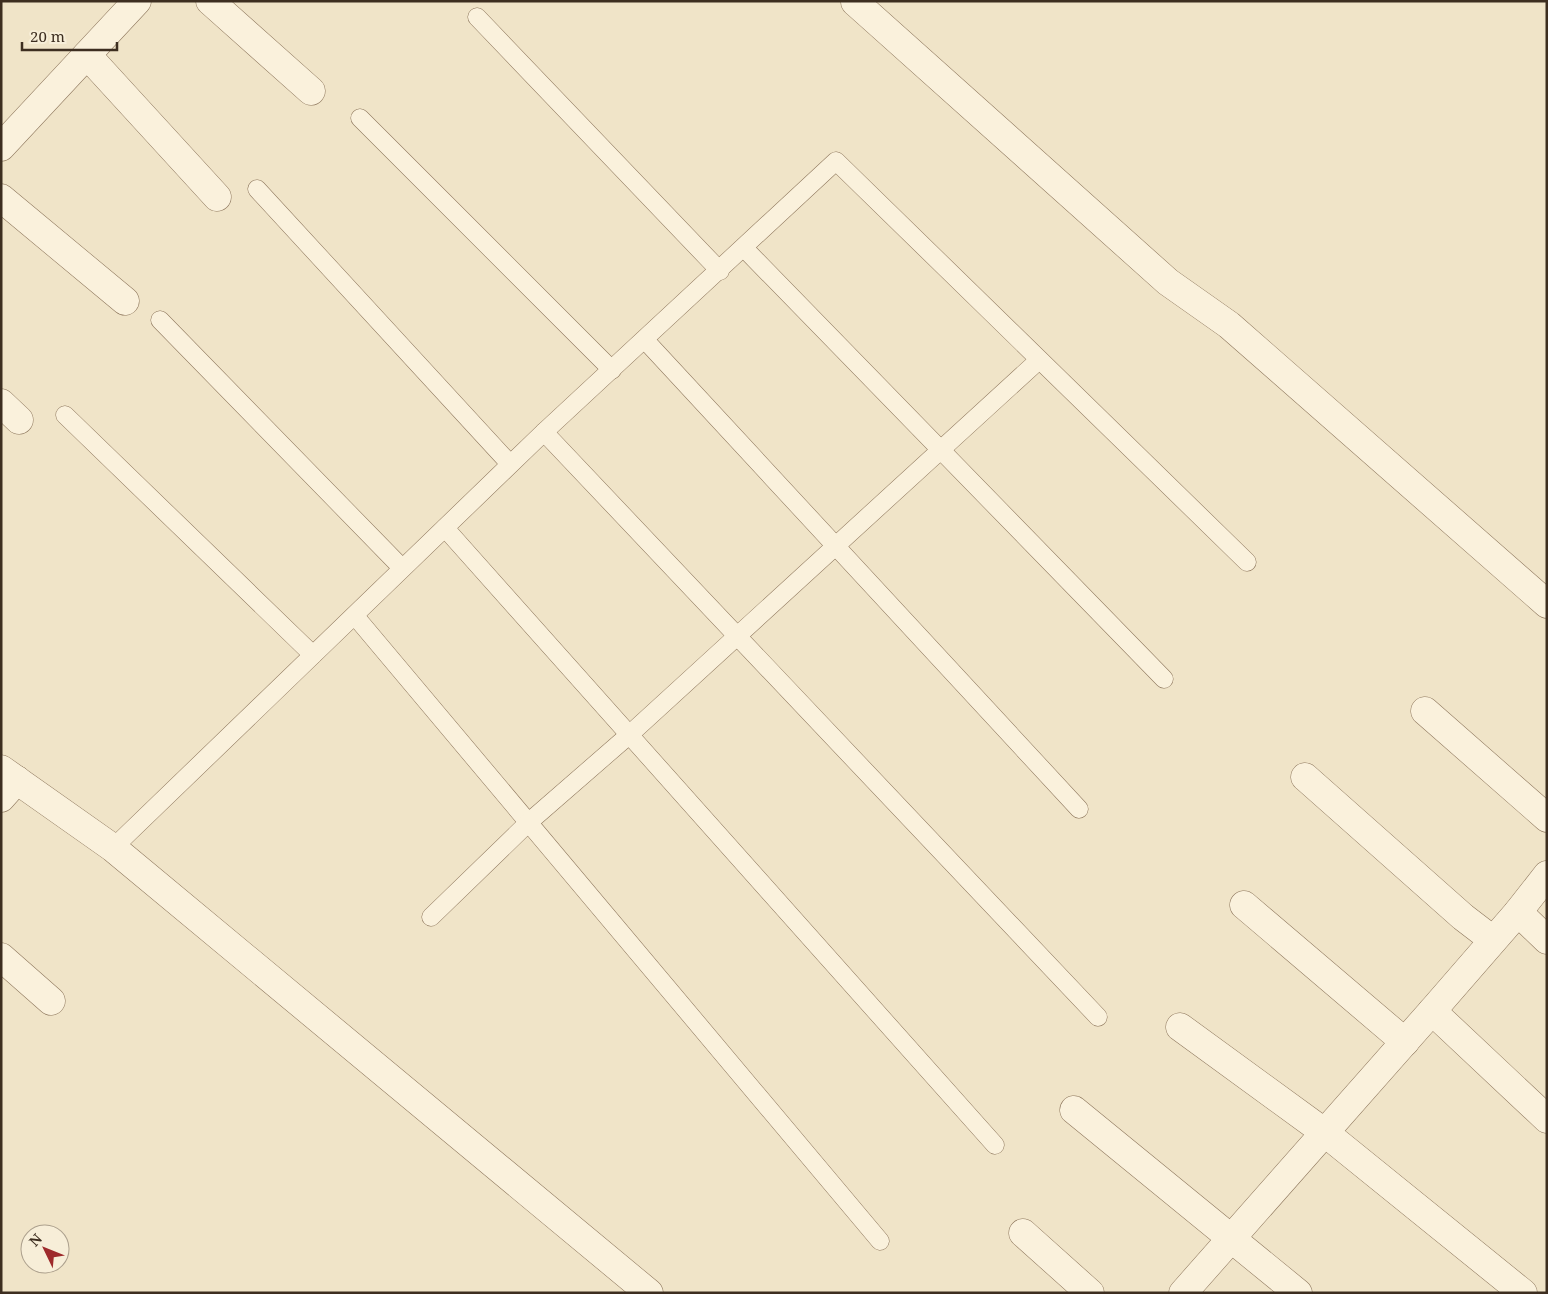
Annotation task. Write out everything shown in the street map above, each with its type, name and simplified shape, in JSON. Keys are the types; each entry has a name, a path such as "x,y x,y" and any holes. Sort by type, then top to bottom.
{"street":[{"path":"1,147 137,1"},
{"path":"210,1 311,91"},
{"path":"855,2 1168,282 1229,325 1547,604"},
{"path":"87,55 217,197"},
{"path":"1,198 125,301"},
{"path":"1425,711 1547,818"},
{"path":"1305,777 1456,910 1493,940"},
{"path":"6,782 113,848 649,1293"},
{"path":"1184,1293 1518,912 1547,875"},
{"path":"1244,905 1405,1042"},
{"path":"1518,912 1547,940"},
{"path":"1,957 51,1001"},
{"path":"1432,1011 1547,1119"},
{"path":"1180,1027 1324,1132 1523,1293"},
{"path":"1074,1110 1298,1293"},
{"path":"1023,1233 1090,1293"}],"lane":[{"path":"478,17 720,271"},
{"path":"360,118 612,370"},
{"path":"113,848 510,464 720,271 836,161 1247,562"},
{"path":"257,189 510,464"},
{"path":"744,248 1164,679"},
{"path":"160,320 402,568"},
{"path":"645,340 1079,809"},
{"path":"431,917 529,822 629,735 1039,360"},
{"path":"65,415 314,655"},
{"path":"544,432 1098,1016"},
{"path":"444,528 995,1145"},
{"path":"355,616 880,1241"}]}
